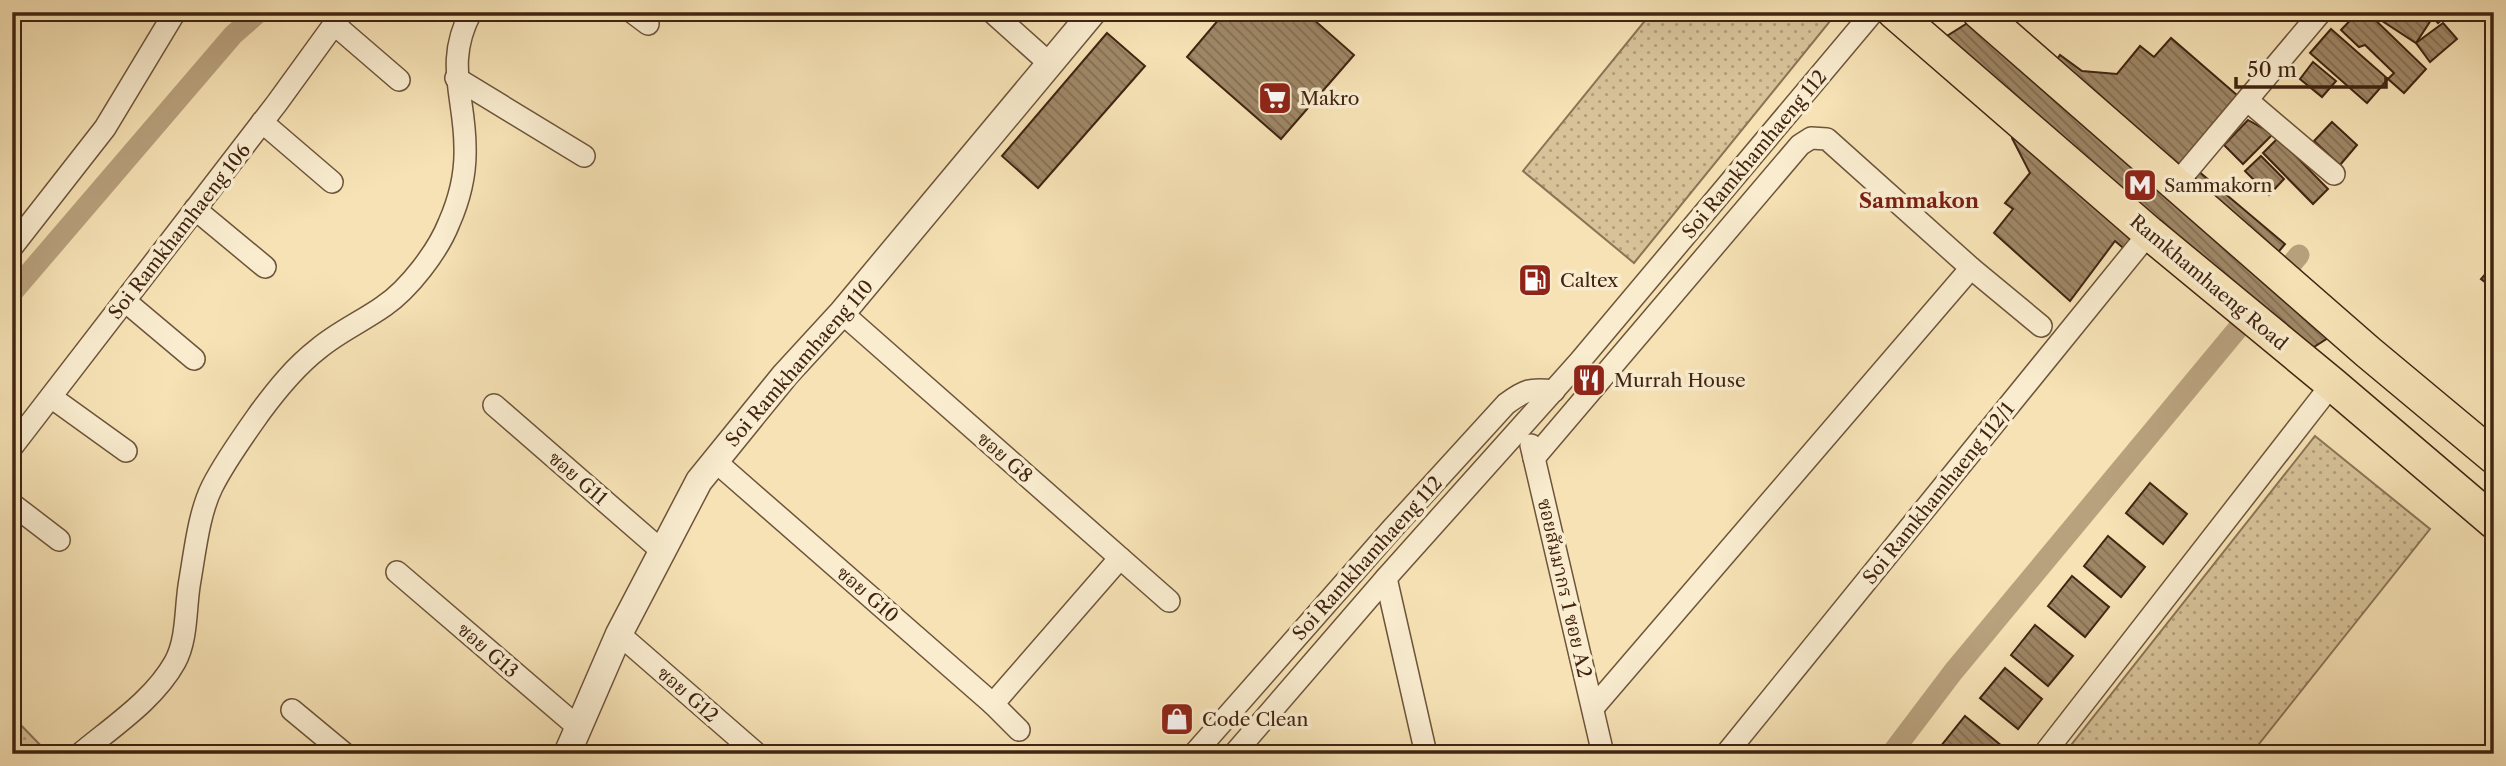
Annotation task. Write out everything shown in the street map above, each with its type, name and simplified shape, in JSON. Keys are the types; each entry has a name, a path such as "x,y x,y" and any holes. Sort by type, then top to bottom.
{"main road":[{"name":"Ramkhamhaeng Road","path":"1894,12 2149,233 2494,522"},
{"path":"1979,12 2316,306 2494,457"}],"street":[{"path":"12,247 105,128 175,12"},
{"path":"80,754 156,689 175,661 185,629 198,534 211,488 260,413 285,379 318,349 348,326 385,305 413,279 444,235 461,196 465,146 456,78 458,48 471,12"},
{"path":"992,12 1049,64"},
{"name":"Soi Ramkhamhaeng 110","path":"567,754 619,634 699,481 785,375 842,313 1093,12"},
{"name":"Soi Ramkhamhaeng 112","path":"1239,751 1386,578 1554,391 1873,12"},
{"path":"2177,183 2321,12"},
{"path":"338,18 400,80"},
{"name":"Soi Ramkhamhaeng 106","path":"12,447 262,122 338,18"},
{"path":"456,78 584,156"},
{"path":"2248,101 2334,174"},
{"path":"262,122 332,182"},
{"path":"1535,458 1800,145 1811,138 1827,139 2041,326"},
{"path":"195,209 265,267"},
{"name":"Soi Ramkhamhaeng 112/1","path":"1726,754 2149,233"},
{"path":"1593,708 1972,268"},
{"path":"125,301 194,359"},
{"name":"ซอย G8","path":"842,313 1169,601"},
{"path":"2044,754 2332,384"},
{"name":"Soi Ramkhamhaeng 112","path":"1194,754 1506,404 1522,392 1535,388 1554,391"},
{"path":"51,397 126,451"},
{"name":"ซอย G11","path":"494,405 662,551"},
{"name":"ซอยสัมมากร 1 ซอย A2","path":"1526,423 1603,754"},
{"name":"ซอย G10","path":"715,461 1020,730"},
{"path":"12,504 59,540"},
{"path":"1391,530 1415,546"},
{"path":"993,704 1120,558"},
{"name":"ซอย G13","path":"397,572 579,728"},
{"path":"1386,578 1426,754"},
{"name":"ซอย G12","path":"619,634 757,754"},
{"path":"292,709 345,754"}],"shaded area":[{"path":"1652,12 1821,12 1831,20 1634,263 1523,171"},
{"path":"2315,436 2430,529 2251,754 2064,754"},
{"path":"12,716 49,754 12,754"}],"building":[{"name":"Makro","path":"1225,12 1305,12 1354,55 1281,139 1187,57"},
{"path":"1985,12 2051,68 2060,55 2082,71 2117,74 2140,46 2154,57 2171,38 2238,96 2197,170 2285,244 2275,256 2353,322 2303,354 2138,239 2127,251 2115,241 2070,301 1994,233 2013,209 2005,203 2030,173 2012,138 2016,133 1939,41"},
{"path":"2358,12 2367,12 2426,69 2404,93 2388,79 2394,73 2365,45 2359,47 2341,30"},
{"path":"2375,12 2426,12 2433,17 2416,43 2373,15"},
{"path":"2428,12 2450,12 2438,23"},
{"path":"2443,23 2457,39 2430,62 2416,43"},
{"path":"2331,29 2388,79 2367,103 2310,53"},
{"path":"1107,33 1145,66 1038,188 1002,156"},
{"path":"2313,62 2336,81 2322,97 2300,79"},
{"path":"2248,120 2273,134 2243,164 2224,145"},
{"path":"2332,122 2357,145 2340,165 2314,141"},
{"path":"2278,138 2328,189 2313,204 2263,153"},
{"path":"2261,156 2284,179 2269,195 2245,171"},
{"path":"2494,264 2494,289 2481,279"},
{"path":"2150,483 2187,514 2163,544 2126,513"},
{"path":"2108,536 2145,567 2121,597 2084,566"},
{"path":"2072,576 2109,607 2085,637 2048,606"},
{"path":"2035,625 2073,656 2048,686 2011,655"},
{"path":"2005,668 2042,699 2018,729 1980,698"},
{"path":"1965,716 2003,747 1997,754 1950,754 1941,746"}],"waterway":[{"path":"12,293 233,35 259,12"},
{"path":"1891,754 1953,672 2299,255"}],"place":[{"name":"Makro","path":"1275,98"},
{"name":"Sammakorn","path":"2140,185"},
{"name":"Caltex","path":"1535,280"},
{"name":"Murrah House","path":"1589,380"},
{"name":"Code Clean","path":"1177,719"}],"district":[{"name":"Sammakon","path":"1919,201"}]}
